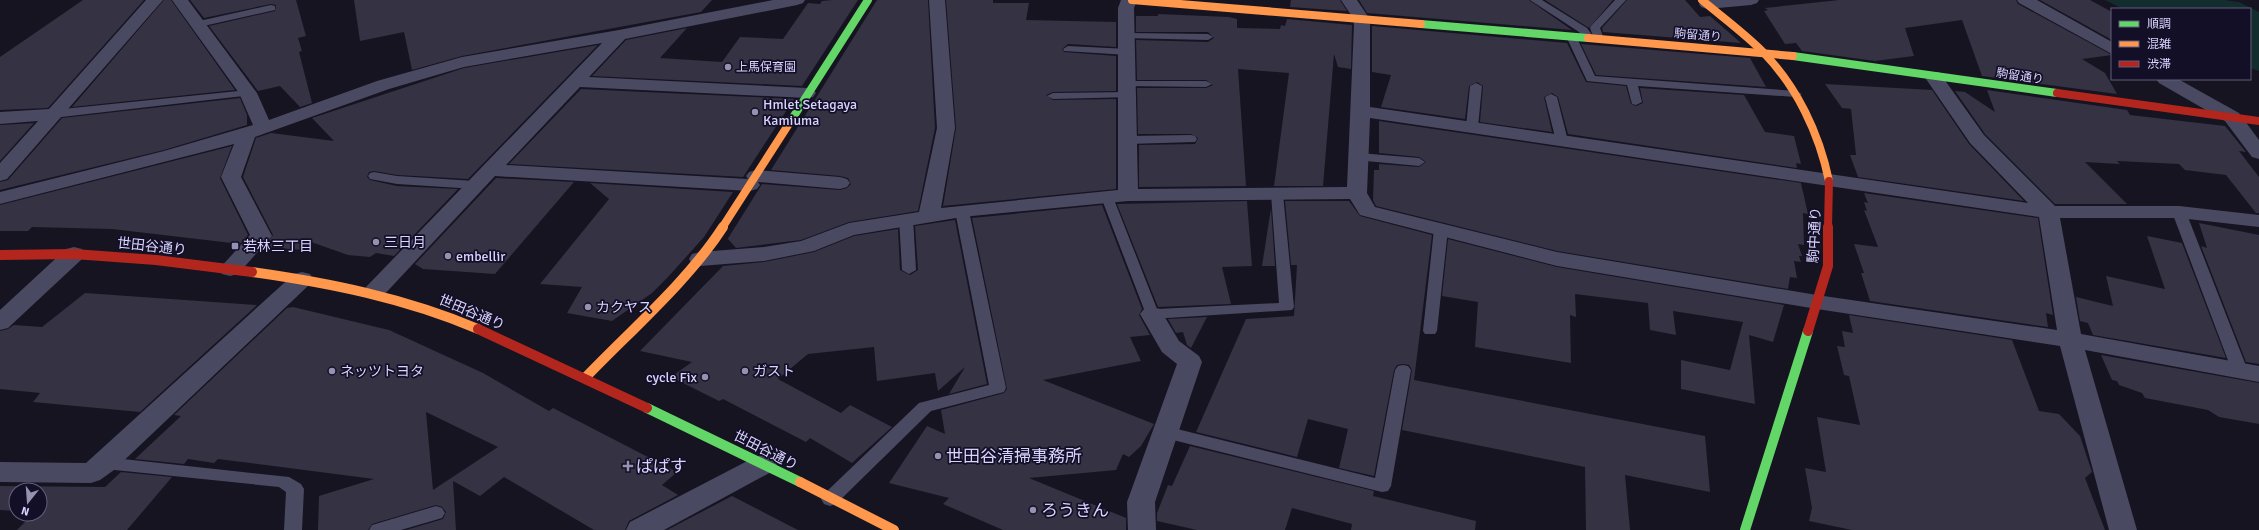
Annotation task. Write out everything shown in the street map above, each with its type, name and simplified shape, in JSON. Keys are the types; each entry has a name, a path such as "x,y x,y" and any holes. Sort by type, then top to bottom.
{"street":[{"path":"0,174 155,0"},
{"path":"180,0 199,24 248,94 255,130 231,177 261,236 230,269"},
{"path":"0,198 171,156 255,130 383,85 462,62 619,35 797,0"},
{"path":"585,378 700,259 713,242 753,181 807,93 868,0"},
{"path":"929,215 946,128 937,0"},
{"path":"1128,195 1128,44 1126,8 1131,0"},
{"name":"駒留通り","path":"1131,0 1763,52 2259,121"},
{"path":"1349,0 1361,18 1362,26 1361,112 1357,193 1367,211 1557,259 1817,302 2070,340 2250,372"},
{"path":"1704,2 1751,0"},
{"path":"2025,0 2111,48"},
{"name":"駒中通り","path":"1704,2 1763,52 1796,94 1816,135 1823,154 1829,180 1829,256 1817,302 1745,530"},
{"path":"374,292 573,81 619,35"},
{"path":"1933,76 1977,139 2049,212 2070,340 2122,530"},
{"path":"2167,80 2232,117 2259,153"},
{"path":"573,81 807,93"},
{"path":"1361,112 2049,212 2179,212 2259,221"},
{"path":"0,118 53,114"},
{"path":"489,170 753,181 840,183"},
{"path":"700,259 764,254 799,248 849,229 906,218 962,211 1128,195 1357,193"},
{"path":"0,323 74,254"},
{"name":"世田谷通り","path":"0,255 74,254 156,260 302,279 374,292 445,314 585,378 764,464 830,499 894,530"},
{"path":"0,472 91,473 105,463 302,279"},
{"path":"1144,530 1141,502 1190,362 1170,346 1152,314"},
{"path":"640,530 764,464"}],"lane":[{"path":"1535,0 1583,30 1588,37"},
{"path":"1599,38 1595,28 1621,0"},
{"path":"199,24 271,8"},
{"path":"1571,36 1591,79 1796,94"},
{"path":"1068,49 1208,37"},
{"path":"1632,82 1636,102"},
{"path":"1053,96 1206,84"},
{"path":"1472,127 1476,86"},
{"path":"53,114 248,94"},
{"path":"1551,97 1562,141"},
{"path":"1128,140 1191,139"},
{"path":"1359,157 1419,162"},
{"path":"374,176 398,180 475,185"},
{"path":"1107,197 1152,314 1287,307 1276,194"},
{"path":"830,499 925,407 943,401 998,388 962,211"},
{"path":"2179,212 2250,372"},
{"path":"906,218 909,270"},
{"path":"1430,331 1441,229"},
{"path":"1165,432 1382,486 1403,370"},
{"path":"105,463 283,481 295,489 293,530"},
{"path":"378,530 436,513"}],"green space":[{"path":"2105,0 2225,0 2239,2 2251,8 2121,8"},
{"path":"2251,8 2259,12 2259,71 2251,68"}],"building":[{"path":"83,0 144,0 48,108 0,110 0,57"},
{"path":"164,0 171,0 235,90 72,107"},
{"path":"190,0 296,0 306,36 298,38 302,51 299,52 312,103 300,107 280,86 258,91 209,26 275,11 276,5 271,4 204,18"},
{"path":"354,0 712,0 701,12 462,56 412,70 404,32 360,41"},
{"path":"858,0 802,86 592,76 626,40 687,28 660,58 722,62 740,37 783,39 808,3 820,4 822,1"},
{"path":"877,0 928,0 935,128 918,211 849,222 801,240 736,248 728,239 727,240 762,184 840,190 847,188 851,184 848,178 840,176 771,170"},
{"path":"946,0 993,0 993,3 1029,3 1026,20 1116,22 1116,47 1068,44 1062,49 1064,52 1116,56 1116,91 1053,92 1046,95 1053,100 1116,99 1116,189 943,206 956,128"},
{"path":"1291,0 1340,0 1347,11 1290,7"},
{"path":"1359,0 1529,0 1572,30 1367,13"},
{"path":"1545,0 1613,0 1589,28"},
{"path":"1627,0 1685,0 1700,17 1710,16 1741,43 1603,32 1602,28"},
{"path":"1839,0 2016,0 2018,4 2111,54 2082,59 2105,73 2117,94 1982,76 1962,20 1905,28 1914,56 1875,61 1802,51 1796,43 1785,44 1764,11 1768,10 1765,8"},
{"path":"2040,0 2090,0 2111,11 2111,39"},
{"path":"1158,14 1229,17 1237,19 1237,28 1280,29 1281,25 1285,26 1287,19 1352,25 1351,69 1338,67 1334,54 1323,186 1274,186 1289,73 1238,69 1246,186 1139,187 1139,145 1195,144 1198,138 1191,134 1138,134 1137,88 1206,88 1213,85 1206,80 1137,80 1136,40 1208,42 1214,38 1208,32 1136,32 1136,16 1158,16"},
{"path":"1372,26 1567,43 1586,82 1626,86 1631,104 1636,106 1643,103 1640,88 1744,95 1765,132 1794,136 1801,164 1796,163 1797,168 1568,134 1558,97 1552,93 1544,97 1552,132 1480,122 1483,86 1477,82 1469,86 1465,119 1381,107 1391,75 1372,72"},
{"path":"1581,44 1750,58 1766,87 1596,75"},
{"path":"598,45 468,179 397,175 374,171 369,172 367,177 370,180 397,186 458,189 394,256 376,253 370,257 348,255 311,242 303,250 264,247 273,235 243,177 256,138 271,133 334,141 312,118 464,68"},
{"path":"1825,84 1932,90 1969,144 2024,201 1858,177 1850,155 1856,155 1851,109 1842,108"},
{"path":"581,89 794,99 743,177 509,164"},
{"path":"1987,90 2127,110 2130,115 2225,126 2246,152 2239,151 2259,177 2259,213 2256,213 2226,175 2185,170 2179,164 2117,161 2120,164 2085,162 2127,204 2055,204 1985,134 1955,91 1965,92 1995,112"},
{"path":"240,98 247,115 247,125 164,150 0,190 0,182 8,180 62,118"},
{"path":"1379,121 1801,183 1808,214 1803,213 1804,245 1798,244 1802,256 1799,256 1801,262 1794,261 1797,278 1790,277 1788,289 1557,251 1376,206 1373,200 1374,170 1379,170 1379,164 1419,167 1426,162 1419,157 1379,153"},
{"path":"34,123 0,161 0,125"},
{"path":"232,146 220,178 248,235 240,244 112,229 32,227 28,231 0,231 0,205"},
{"path":"496,178 574,182 495,274 423,269 415,264"},
{"path":"590,183 733,192 704,237 668,277 652,293 612,321 567,313 582,287 540,284 609,199"},
{"path":"1864,193 2038,218 2053,315 2046,313 2048,327 1870,301 1861,273 1864,273 1854,244 1878,247 1864,210 1867,211 1864,202 1868,203"},
{"path":"1247,201 1252,266 1222,267 1231,304 1158,307 1117,204"},
{"path":"1285,201 1349,201 1360,216 1432,235 1414,380 1705,436 1710,492 1625,475 1630,530 1586,530 1585,467 1402,430 1412,370 1409,365 1403,364 1397,365 1394,370 1374,476 1339,468 1348,429 1308,419 1297,457 1196,432 1246,319 1294,316 1297,265 1291,265"},
{"path":"1102,205 1142,309 1139,315 1150,335 1130,337 1141,361 1043,380 1154,424 1141,446 1129,457 1123,454 1116,470 1029,478 1126,518 1126,530 1003,530 943,504 949,498 889,483 927,426 945,434 941,410 1004,393 1007,389 972,218"},
{"path":"1271,208 1275,266 1262,266"},
{"path":"955,220 987,384 949,394 965,367 938,391 935,373 877,381 874,347 808,354 778,379 841,413 850,405 892,427 852,463 810,438 806,442 723,399 719,401 671,377 692,362 640,351 723,266 764,262 814,252 854,236 898,229 900,270 910,275 918,270 915,226"},
{"path":"2199,223 2259,235 2259,364 2246,362 2201,246 2207,248"},
{"path":"2147,236 2182,243 2226,358 2093,335 2088,323 2080,321 2076,297 2113,306 2106,276 2165,289"},
{"path":"1448,239 1557,267 1784,305 1773,342 1749,335 1755,404 1681,389 1681,360 1730,370 1743,322 1673,311 1676,335 1650,330 1648,303 1575,294 1576,317 1570,315 1571,363 1475,347 1478,302 1442,296"},
{"path":"85,293 257,305 140,412 33,402 40,393 0,389 0,331 8,329 14,325 42,327"},
{"path":"293,307 389,330 483,373 549,411 553,408 677,472 662,485 678,495 629,521 625,530 594,530 504,477 480,496 453,481 456,530 406,530 443,519 446,512 442,507 436,505 372,524 368,530 318,530 319,496 374,479 218,459 214,463 188,459 184,464 135,459 181,416 174,415 287,308","holes":["426,412 498,447 433,490"]},
{"path":"1849,315 2012,340 2039,411 2059,414 2080,436 2092,472 2085,478 2105,530 1852,530 1809,521 1812,508 1805,468 1826,472 1817,417 1860,425 1849,376 1844,375 1837,346 1845,347 1842,331 1853,333"},
{"path":"1207,317 1191,348 1187,345 1183,332 1176,333 1168,319"},
{"path":"2101,355 2259,383 2259,424 2219,417 2208,410 2145,398 2142,393 2119,385 2117,381 2112,380"},
{"path":"1190,446 1374,491 1373,496 1476,521 1475,530 1351,530 1352,524 1292,508 1285,530 1197,530 1157,521 1157,513 1168,485 1172,486"},
{"path":"121,472 172,477 127,530 17,530 25,522 48,522 48,486 105,487"},
{"path":"0,486 8,486 8,510 0,510"},
{"path":"732,496 798,530 667,530"}],"traffic: fast":[{"path":"792,119 868,0"},
{"path":"1421,24 1588,38"},
{"path":"1793,56 2057,93"},
{"path":"1745,530 1808,331"},
{"path":"647,408 800,482"}],"traffic: slow":[{"path":"1132,0 1421,24"},
{"path":"1702,0 1756,45 1775,65 1786,80 1796,95 1813,128 1820,146 1829,181"},
{"path":"1588,38 1793,56"},
{"path":"585,378 677,283 713,242 792,119"},
{"path":"252,272 339,286 395,299 450,317 478,329"},
{"path":"800,482 894,530"}],"traffic: jam":[{"path":"2057,93 2259,121"},
{"path":"1808,331 1828,266 1829,181"},
{"path":"0,255 74,254 156,260 252,272"},
{"path":"478,329 647,408"}],"place":[{"name":"上馬保育園","path":"728,67"},
{"name":"Hmlet Setagaya Kamiuma","path":"755,112"},
{"name":"三日月","path":"376,242"},
{"name":"若林三丁目","path":"235,246"},
{"name":"embellir","path":"448,256"},
{"name":"カクヤス","path":"588,307"},
{"name":"ネッツトヨタ","path":"332,371"},
{"name":"ガスト","path":"745,371"},
{"name":"cycle Fix","path":"705,377"},
{"name":"世田谷清掃事務所","path":"938,456"},
{"name":"ぱぱす","path":"628,466"},
{"name":"ろうきん","path":"1033,510"}]}
